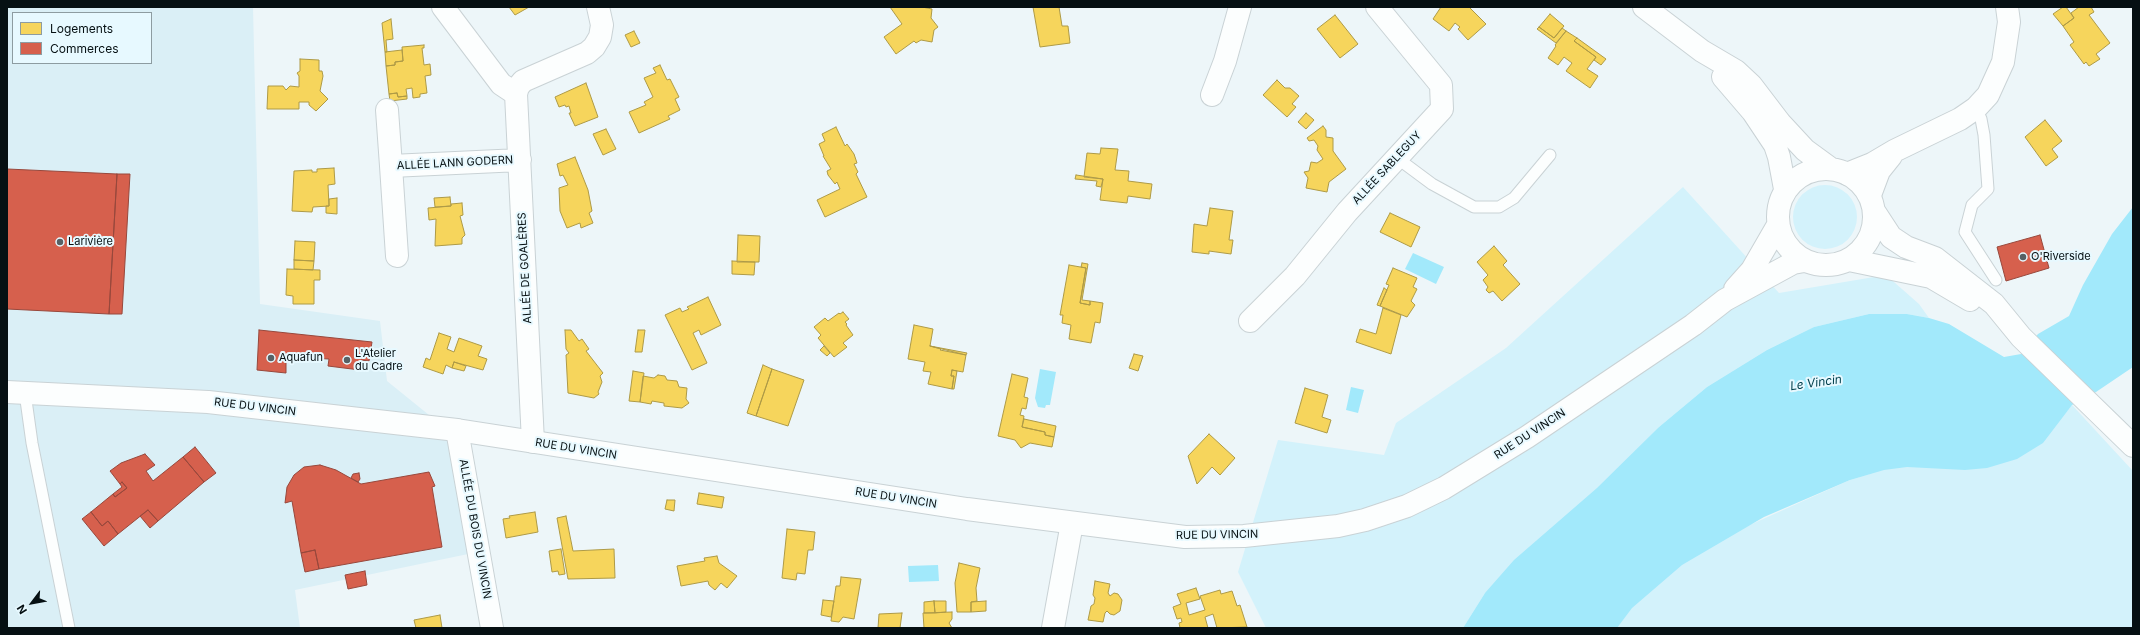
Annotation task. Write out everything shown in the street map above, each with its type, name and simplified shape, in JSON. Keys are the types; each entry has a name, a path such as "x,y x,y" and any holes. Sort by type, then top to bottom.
{"main road":[{"path":"443,7 500,84 516,94 518,87 523,81 588,53 594,47 600,37 602,25 598,7"},
{"path":"1212,95 1225,61 1240,7"},
{"name":"ALLÉE SABLEGUY","path":"1250,321 1295,276 1347,212 1442,109 1441,85 1376,7"},
{"path":"1644,7 1702,50 1736,71 1751,85 1805,150 1860,183 1891,237 1906,247 1935,258 1994,304 2021,337 2096,412 2133,446"},
{"path":"1894,151 1879,171 1872,203 1874,225 1869,239 1861,251 1849,260 1827,266 1804,261 1792,252 1782,240 1778,225 1777,212 1785,190 1795,180 1806,173 1818,169 1839,171 1872,164 1894,151 1960,119 1976,108 1988,95 2003,62 2008,29 2007,7"},
{"path":"1702,50 1753,112 1775,145 1781,165 1785,190"},
{"name":"ALLÉE DE GOALÈRES","path":"516,94 533,442"},
{"name":"ALLÉE LANN GODERN","path":"387,110 397,256"},
{"name":"ALLÉE LANN GODERN","path":"391,166 520,160"},
{"name":"RUE DU VINCIN","path":"1725,300 1752,270 1778,225"},
{"path":"1849,260 1931,277 1959,292 2021,337"},
{"name":"RUE DU VINCIN","path":"16,393 208,402 457,430 967,509 1072,523 1185,537 1259,535 1338,526 1365,520 1407,506 1444,488 1527,436 1694,324 1725,300 1793,263 1804,261"},
{"name":"ALLÉE DU BOIS DU VINCIN","path":"457,430 492,628"},
{"path":"1053,628 1072,523"}],"lane":[{"path":"1976,108 1981,119 1984,135 1988,189 1972,205 1965,232 1996,280"},
{"path":"1397,158 1432,184 1474,207 1499,207 1514,198 1550,155"},
{"path":"16,393 32,442 69,628"}],"shaded area":[{"path":"7,7 253,7 260,304 380,321 387,381 450,432 473,553 295,590 300,628 7,628"},
{"path":"1819,185 1831,185 1848,194 1855,205 1857,217 1855,229 1848,240 1831,249 1819,249 1807,244 1798,235 1793,223 1793,211 1798,199 1807,190"},
{"path":"1683,187 1779,293 1886,275 1919,304 1929,318 1907,314 1869,314 1814,327 1767,350 1707,387 1659,427 1630,457 2133,367 2065,408 2067,411 2072,405 2133,471 2133,628 1469,628 1485,593 1463,628 1266,628 1238,572 1278,440 1384,455 1396,423 1506,348","holes":["1875,472 1850,480 1743,528 1762,507"]}],"water":[{"name":"Le Vincin","path":"2133,207 2133,367 2096,392 2072,405 2043,443 2017,459 1987,468 1965,470 1907,467 1884,470 1850,480 1764,517 1682,565 1632,608 1617,628 1463,628 1485,593 1514,560 1597,488 1659,427 1707,387 1767,350 1814,327 1869,314 1907,314 1929,318 1949,324 2004,357 2021,354 2038,334 2069,316 2083,285 2112,234"},
{"path":"1413,253 1444,267 1436,284 1405,269"},
{"path":"1040,369 1056,372 1050,405 1046,405 1045,408 1038,407 1035,398"},
{"path":"1351,387 1364,390 1358,413 1346,410"},
{"path":"938,565 939,581 909,582 908,566"}],"building: Logements":[{"path":"509,7 529,7 515,15"},
{"path":"890,7 922,7 932,9 931,18 938,27 934,30 932,42 921,40 916,43 914,41 896,54 884,37 902,24"},
{"path":"1033,7 1059,7 1062,26 1068,26 1070,43 1040,47"},
{"path":"1441,7 1469,7 1486,24 1468,40 1458,29 1460,27 1455,23 1449,31 1433,19"},
{"path":"2063,7 2066,7 2074,18 2063,26 2053,14"},
{"path":"2079,7 2091,7 2094,12 2089,15 2110,43 2096,54 2100,59 2089,66 2086,62 2084,64 2070,45 2074,42 2063,26 2074,18 2071,13"},
{"path":"1550,14 1564,26 1554,38 1539,27"},
{"path":"1335,15 1358,44 1340,58 1317,29"},
{"path":"391,19 393,39 386,40 387,52 385,52 382,23"},
{"path":"1539,27 1554,38 1562,28 1566,31 1556,43 1537,29"},
{"path":"634,31 640,43 631,47 625,35"},
{"path":"1566,31 1577,38 1574,41 1596,57 1587,69 1598,76 1590,88 1566,71 1572,63 1564,57 1558,65 1548,58 1556,46 1555,45"},
{"path":"1577,38 1606,59 1601,65 1594,60 1596,57 1574,41"},
{"path":"424,45 424,48 422,48 424,65 430,64 431,75 425,76 427,93 420,94 420,97 413,98 412,88 406,89 407,96 398,97 397,93 389,94 386,66 395,65 395,62 403,61 402,47"},
{"path":"402,50 403,61 395,62 395,65 386,66 385,52"},
{"path":"300,59 319,60 319,71 322,71 323,76 320,91 328,99 316,111 309,105 309,102 299,102 299,109 267,109 268,86 283,86 286,90 290,86 299,87 299,76 297,73 300,71"},
{"path":"660,65 667,80 670,79 679,97 675,99 680,110 668,116 670,119 639,133 629,112 646,105 644,102 653,97 644,78 656,73 653,68"},
{"path":"1277,80 1285,88 1290,88 1299,96 1292,104 1296,107 1287,117 1263,95"},
{"path":"586,83 598,117 575,126 569,113 571,113 569,106 566,107 565,105 559,107 555,97"},
{"path":"397,93 398,97 407,96 407,99 390,101 389,94"},
{"path":"1306,113 1314,120 1306,129 1298,122"},
{"path":"2045,120 2062,141 2052,149 2058,157 2046,166 2025,137"},
{"path":"1323,126 1326,130 1326,137 1333,138 1333,151 1346,169 1329,182 1327,192 1306,188 1308,178 1304,172 1309,171 1311,162 1317,163 1323,159 1317,150 1318,146 1314,140 1309,141 1307,138"},
{"path":"836,127 845,146 847,144 854,154 857,163 854,164 858,172 856,174 867,197 825,217 817,200 840,189 837,182 835,184 828,175 827,171 831,169 823,156 819,144 825,141 822,134"},
{"path":"606,129 616,149 603,155 593,134"},
{"path":"1101,148 1118,149 1115,170 1129,171 1128,181 1152,184 1150,199 1128,196 1127,203 1100,200 1103,179 1084,177 1087,153 1100,154"},
{"path":"575,157 588,190 592,211 589,213 593,223 581,228 580,223 567,228 560,211 559,188 568,185 563,175 560,176 557,164"},
{"path":"334,168 335,184 328,185 329,206 313,207 312,212 292,211 294,171 312,170 312,172 317,172 317,169"},
{"path":"1076,175 1103,179 1101,187 1096,186 1097,181 1075,179"},
{"path":"450,197 451,206 435,207 434,198"},
{"path":"337,198 337,214 326,213 326,206 329,206 329,199"},
{"path":"462,203 463,215 460,216 465,235 462,238 462,244 435,246 436,219 429,220 428,208 451,206 451,204"},
{"path":"1210,208 1233,211 1229,240 1233,240 1231,254 1209,251 1209,254 1192,252 1194,224 1207,226"},
{"path":"1390,213 1420,227 1411,247 1380,232"},
{"path":"738,235 760,236 759,262 737,262"},
{"path":"295,241 315,242 314,261 294,260"},
{"path":"1494,246 1507,261 1503,265 1520,284 1502,301 1493,291 1489,293 1486,290 1488,287 1483,280 1488,275 1477,262"},
{"path":"294,260 314,261 313,270 294,269"},
{"path":"732,261 755,262 754,275 732,274"},
{"path":"1082,263 1088,264 1082,300 1090,301 1090,305 1080,303 1086,268 1081,267"},
{"path":"1069,265 1086,268 1080,303 1090,305 1090,301 1103,303 1100,323 1095,322 1091,343 1069,339 1071,325 1062,323 1063,315 1060,315"},
{"path":"1393,268 1417,278 1413,287 1417,289 1411,301 1415,305 1407,317 1380,306 1389,285 1386,284"},
{"path":"287,269 320,270 320,280 314,280 314,304 293,304 293,296 286,295"},
{"path":"1384,288 1387,290 1380,306 1377,305"},
{"path":"708,297 721,325 701,335 699,330 693,333 707,363 692,370 665,315 680,308 682,312 689,309 687,307"},
{"path":"1383,308 1401,315 1391,354 1356,342 1360,329 1376,334"},
{"path":"843,312 849,319 845,322 853,335 843,343 847,347 834,357 818,338 821,335 814,327 825,318 828,321 839,313 840,314"},
{"path":"914,325 933,329 930,346 966,355 963,372 952,370 951,376 954,376 952,389 928,384 931,372 923,371 925,362 908,359"},
{"path":"565,330 571,330 579,341 582,339 589,349 586,351 603,373 600,376 602,382 598,392 599,394 594,398 568,393 566,355 569,353 566,349"},
{"path":"638,330 645,330 642,352 635,352"},
{"path":"439,333 451,337 447,349 454,352 459,338 482,346 478,356 487,359 483,370 454,362 452,368 446,365 443,374 423,367 426,358 430,360"},
{"path":"824,346 830,353 827,356 820,350"},
{"path":"930,346 967,353 966,355 940,350 941,349"},
{"path":"1134,354 1143,356 1138,371 1129,368"},
{"path":"454,362 466,366 464,371 452,368"},
{"path":"763,365 772,369 756,416 747,413"},
{"path":"772,369 804,380 788,426 756,416"},
{"path":"952,370 957,371 954,389 952,389 954,376 951,376"},
{"path":"633,371 644,373 640,402 629,401"},
{"path":"1012,374 1028,378 1024,397 1028,398 1026,409 1022,408 1020,415 1024,416 1022,427 1045,432 1045,435 1054,437 1052,447 1030,443 1021,448 1015,440 998,436"},
{"path":"658,375 665,376 667,380 677,381 679,387 687,388 686,399 689,403 682,408 664,406 664,403 652,401 651,404 640,402 643,376 654,378"},
{"path":"1305,388 1328,395 1322,417 1331,420 1327,433 1295,423"},
{"path":"1024,419 1056,426 1054,437 1045,435 1045,432 1022,427"},
{"path":"1209,434 1235,458 1220,475 1212,467 1197,484 1188,456"},
{"path":"699,493 724,497 722,508 697,504"},
{"path":"667,500 675,500 674,511 665,509"},
{"path":"535,512 538,532 506,538 503,519 510,518 509,516"},
{"path":"566,516 573,551 614,549 615,578 568,579 557,518"},
{"path":"787,529 815,532 813,550 808,550 805,574 797,573 796,580 782,578"},
{"path":"561,549 565,574 559,575 558,571 552,572 549,551"},
{"path":"717,556 719,563 737,576 727,588 721,583 715,590 709,585 708,581 681,586 677,566 705,561 704,558"},
{"path":"959,563 980,568 976,588 977,601 971,602 971,612 957,612 955,583"},
{"path":"841,577 861,579 854,619 843,617 839,622 831,621 836,586 840,586"},
{"path":"1095,581 1110,584 1108,593 1110,596 1114,593 1118,594 1122,600 1120,611 1114,615 1107,611 1103,622 1088,620 1091,606 1094,604 1095,598 1093,595"},
{"path":"1196,588 1200,599 1186,603 1189,615 1205,610 1200,596 1220,590 1221,594 1232,591 1237,606 1240,605 1247,627 1217,628 1213,614 1205,617 1208,628 1180,628 1179,623 1182,622 1181,618 1177,619 1173,607 1181,604 1177,594"},
{"path":"823,600 834,601 831,617 821,615"},
{"path":"934,601 946,601 946,612 935,613"},
{"path":"934,601 935,613 924,613 924,602"},
{"path":"986,601 986,611 971,612 971,602"},
{"path":"952,612 952,619 949,623 952,628 924,628 923,613"},
{"path":"902,613 900,628 878,628 879,614"},
{"path":"440,615 442,628 416,628 414,620"}],"building: Commerces":[{"name":"Larivière","path":"7,169 117,174 109,314 7,309"},
{"path":"117,174 130,174 122,314 109,314"},
{"name":"O'Riverside","path":"2040,235 2049,268 2006,281 1997,247"},
{"path":"259,330 372,342 369,361 361,360 360,370 328,366 329,359 286,357 286,373 257,370"},
{"path":"195,447 216,473 204,482 183,457"},
{"path":"145,454 155,465 146,471 153,481 183,457 204,482 158,521 148,510 118,534 108,521 102,526 91,512 113,494 115,497 127,488 122,482 120,484 110,471 121,463"},
{"path":"320,465 336,470 361,484 429,472 435,486 432,487 442,547 319,569 315,550 301,553 292,501 285,503 287,487 294,475 304,467"},
{"path":"359,473 360,479 358,482 351,478 353,474"},
{"path":"122,482 127,488 115,497 113,494 122,487 120,484"},
{"path":"148,510 158,521 150,528 140,516"},
{"path":"91,512 102,526 108,521 118,534 104,546 82,519"},
{"path":"315,550 319,569 305,572 301,553"},
{"path":"365,571 367,585 348,589 345,575"}],"place":[{"name":"Larivière","path":"60,242"},
{"name":"O'Riverside","path":"2023,257"},
{"name":"Aquafun","path":"271,358"},
{"name":"L'Atelier du Cadre","path":"347,360"}]}
